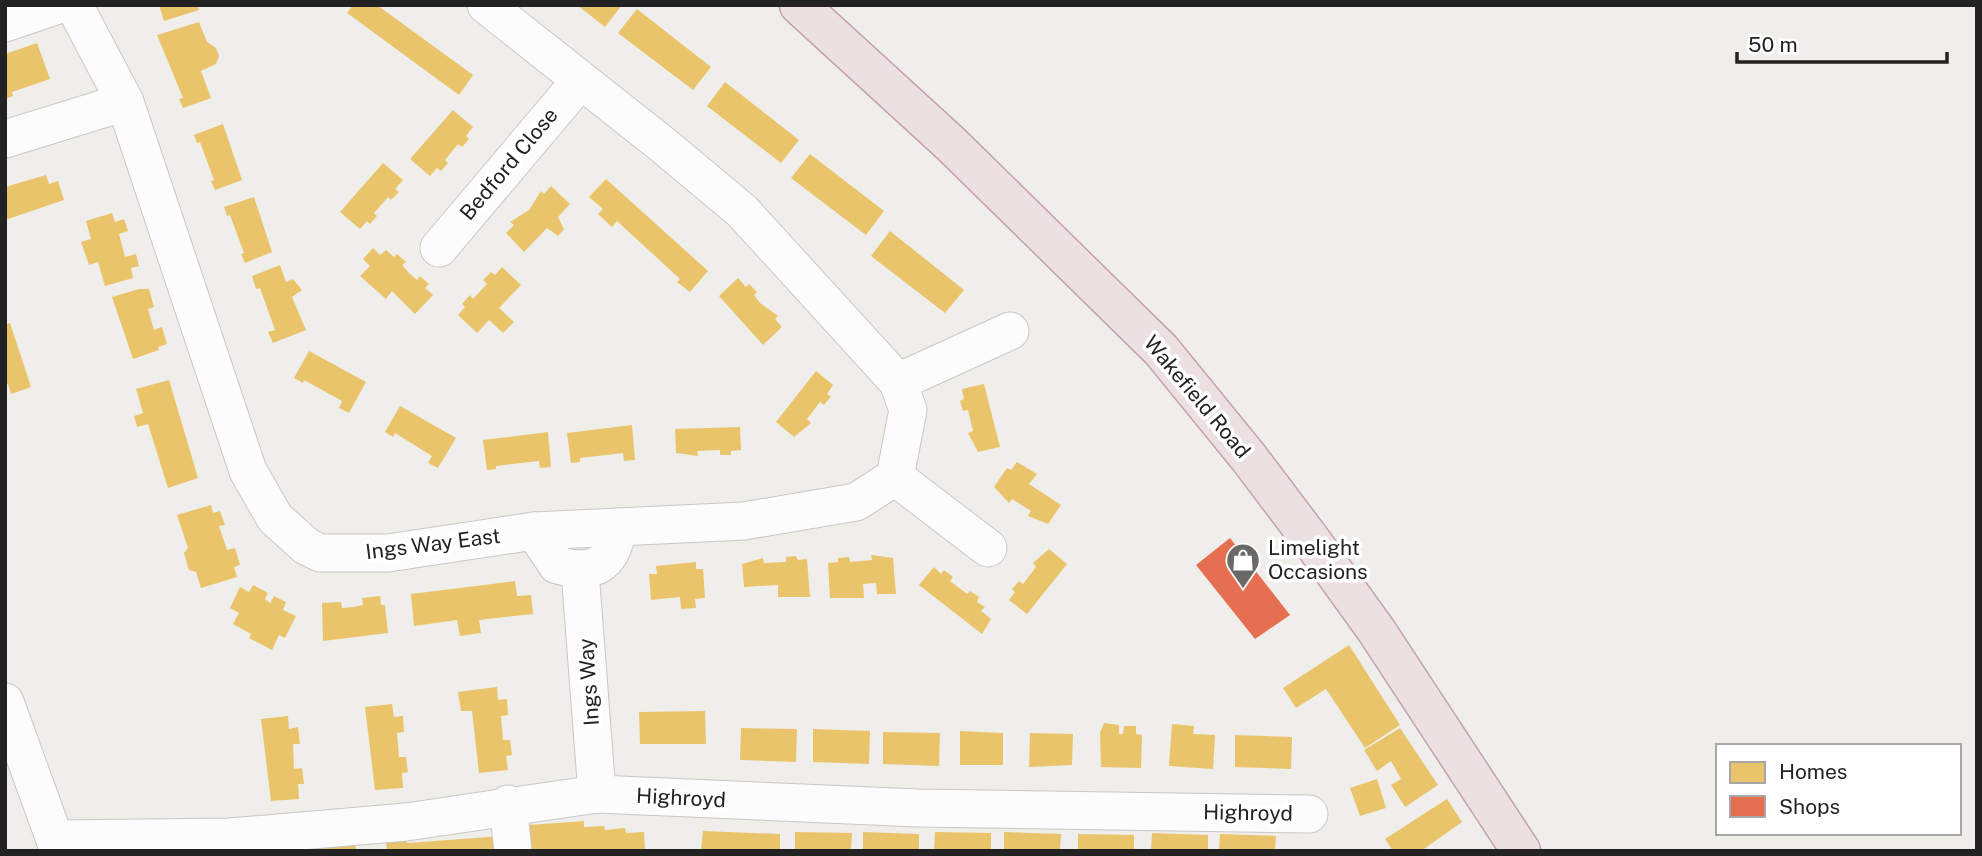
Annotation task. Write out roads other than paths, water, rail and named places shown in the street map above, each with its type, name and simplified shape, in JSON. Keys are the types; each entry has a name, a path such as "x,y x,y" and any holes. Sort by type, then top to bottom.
{"highway":[{"name":"Wakefield Road","path":"799,5 951,144 1161,350 1249,458 1376,630 1521,851"}],"street":[{"path":"5,23 58,5"},
{"name":"Ings Way East","path":"74,5 125,102 248,471 281,524 306,546 320,553 388,553 534,531 744,521 856,502 895,477"},
{"path":"486,5 742,211 898,382 908,410 895,477 988,548"},
{"name":"Bedford Close","path":"439,248 580,81"},
{"path":"5,139 125,102"},
{"path":"898,382 1010,331"},
{"path":"534,531 557,565 580,571 600,564 615,548 618,527"},
{"name":"Ings Way","path":"580,571 597,794"},
{"path":"5,702 58,845"},
{"name":"Highroyd","path":"58,845 230,844 367,838 508,804 597,794 918,808 1309,814"},
{"path":"508,804 513,851"}],"place":[{"name":"Limelight Occasions","path":"1243,590"}]}
